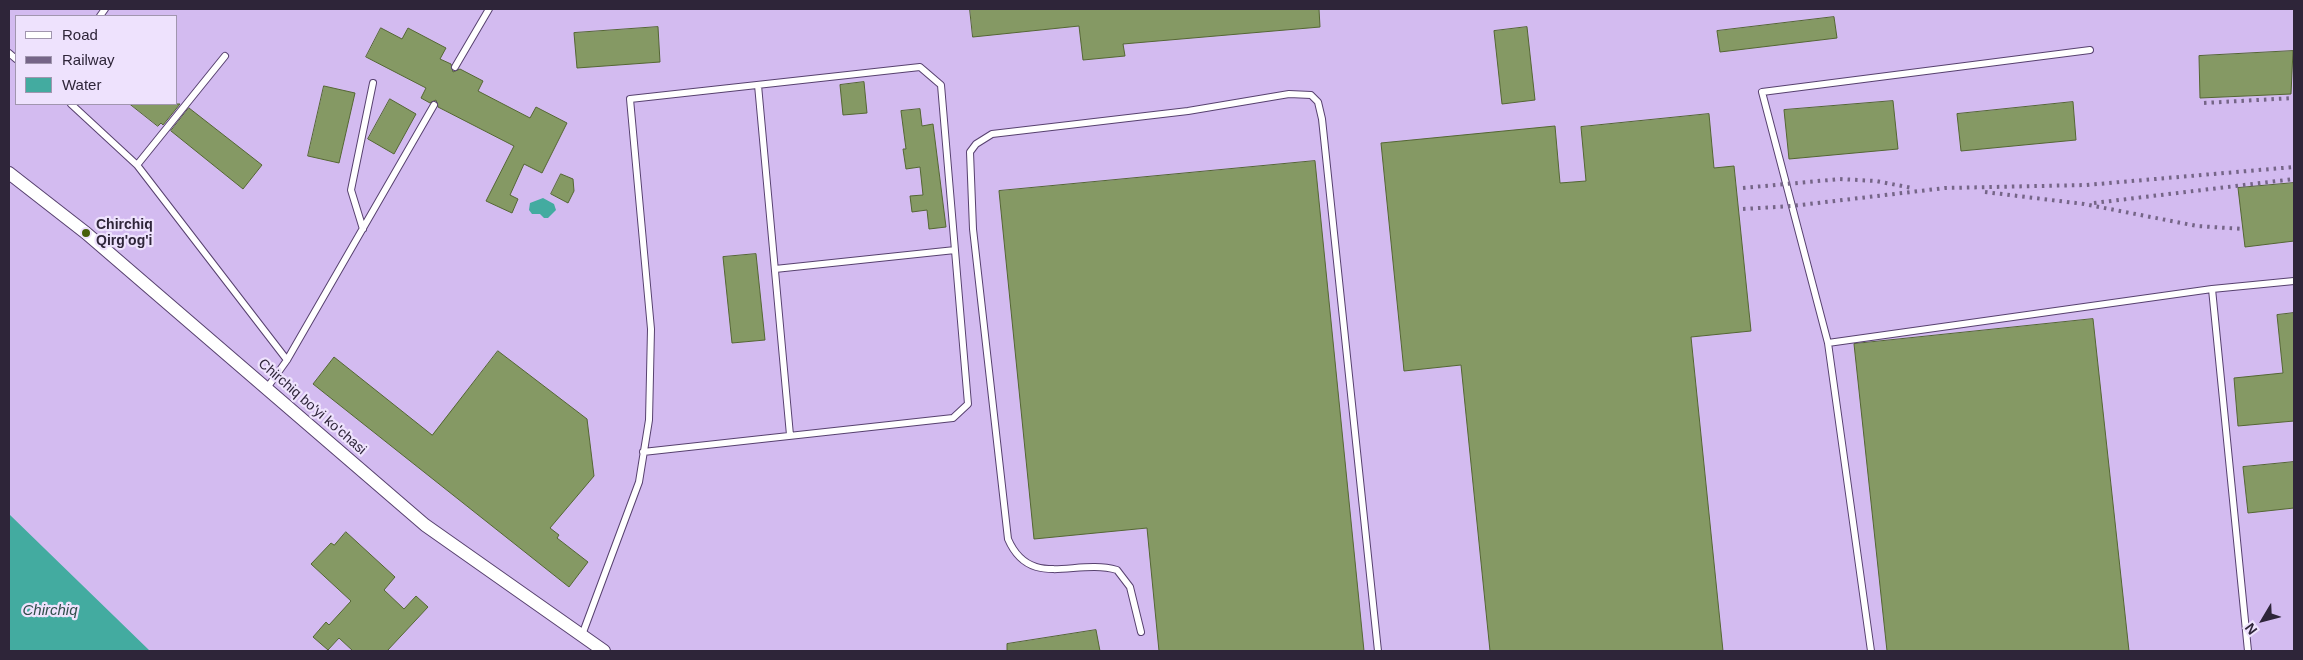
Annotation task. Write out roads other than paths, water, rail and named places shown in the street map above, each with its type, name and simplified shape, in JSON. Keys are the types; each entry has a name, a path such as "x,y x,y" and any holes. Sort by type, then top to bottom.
{"street":[{"name":"Chirchiq bo'yi ko'chasi","path":"9,173 86,233 425,525 604,651"}],"lane":[{"path":"455,67 489,9"},
{"path":"1871,651 1828,343 1762,92 2090,50"},
{"path":"137,165 225,56"},
{"path":"582,635 639,482 643,452 649,420 651,330 630,99 920,68 941,85 968,404 953,418 790,434 643,452"},
{"path":"363,228 351,190 374,83"},
{"path":"758,85 790,434"},
{"path":"1141,632 1130,587 1117,570 1087,567 1038,569 1014,554 1008,539 973,229 970,152 976,144 992,134 1188,111 1289,94 1311,95 1318,102 1322,119 1378,651"},
{"path":"72,105 137,165 287,360"},
{"path":"267,388 287,360 434,105"},
{"path":"775,269 955,250"},
{"path":"1828,343 2212,290 2294,281"},
{"path":"2212,290 2248,651"}],"water":[{"path":"543,198 554,204 556,210 548,218 544,218 540,214 532,214 529,210 530,203"},
{"name":"Chirchiq","path":"9,514 150,651 9,651"}],"railway":[{"path":"2204,103 2294,98"},
{"path":"1743,209 1792,206 1945,188 2086,185 2294,167"},
{"path":"1743,188 1840,179 1876,181 1912,188"},
{"path":"2094,203 2294,179"},
{"path":"1985,192 2084,204 2197,226 2243,229"}],"place":[{"name":"Chirchiq Qirg'og'i","path":"86,233"}]}
